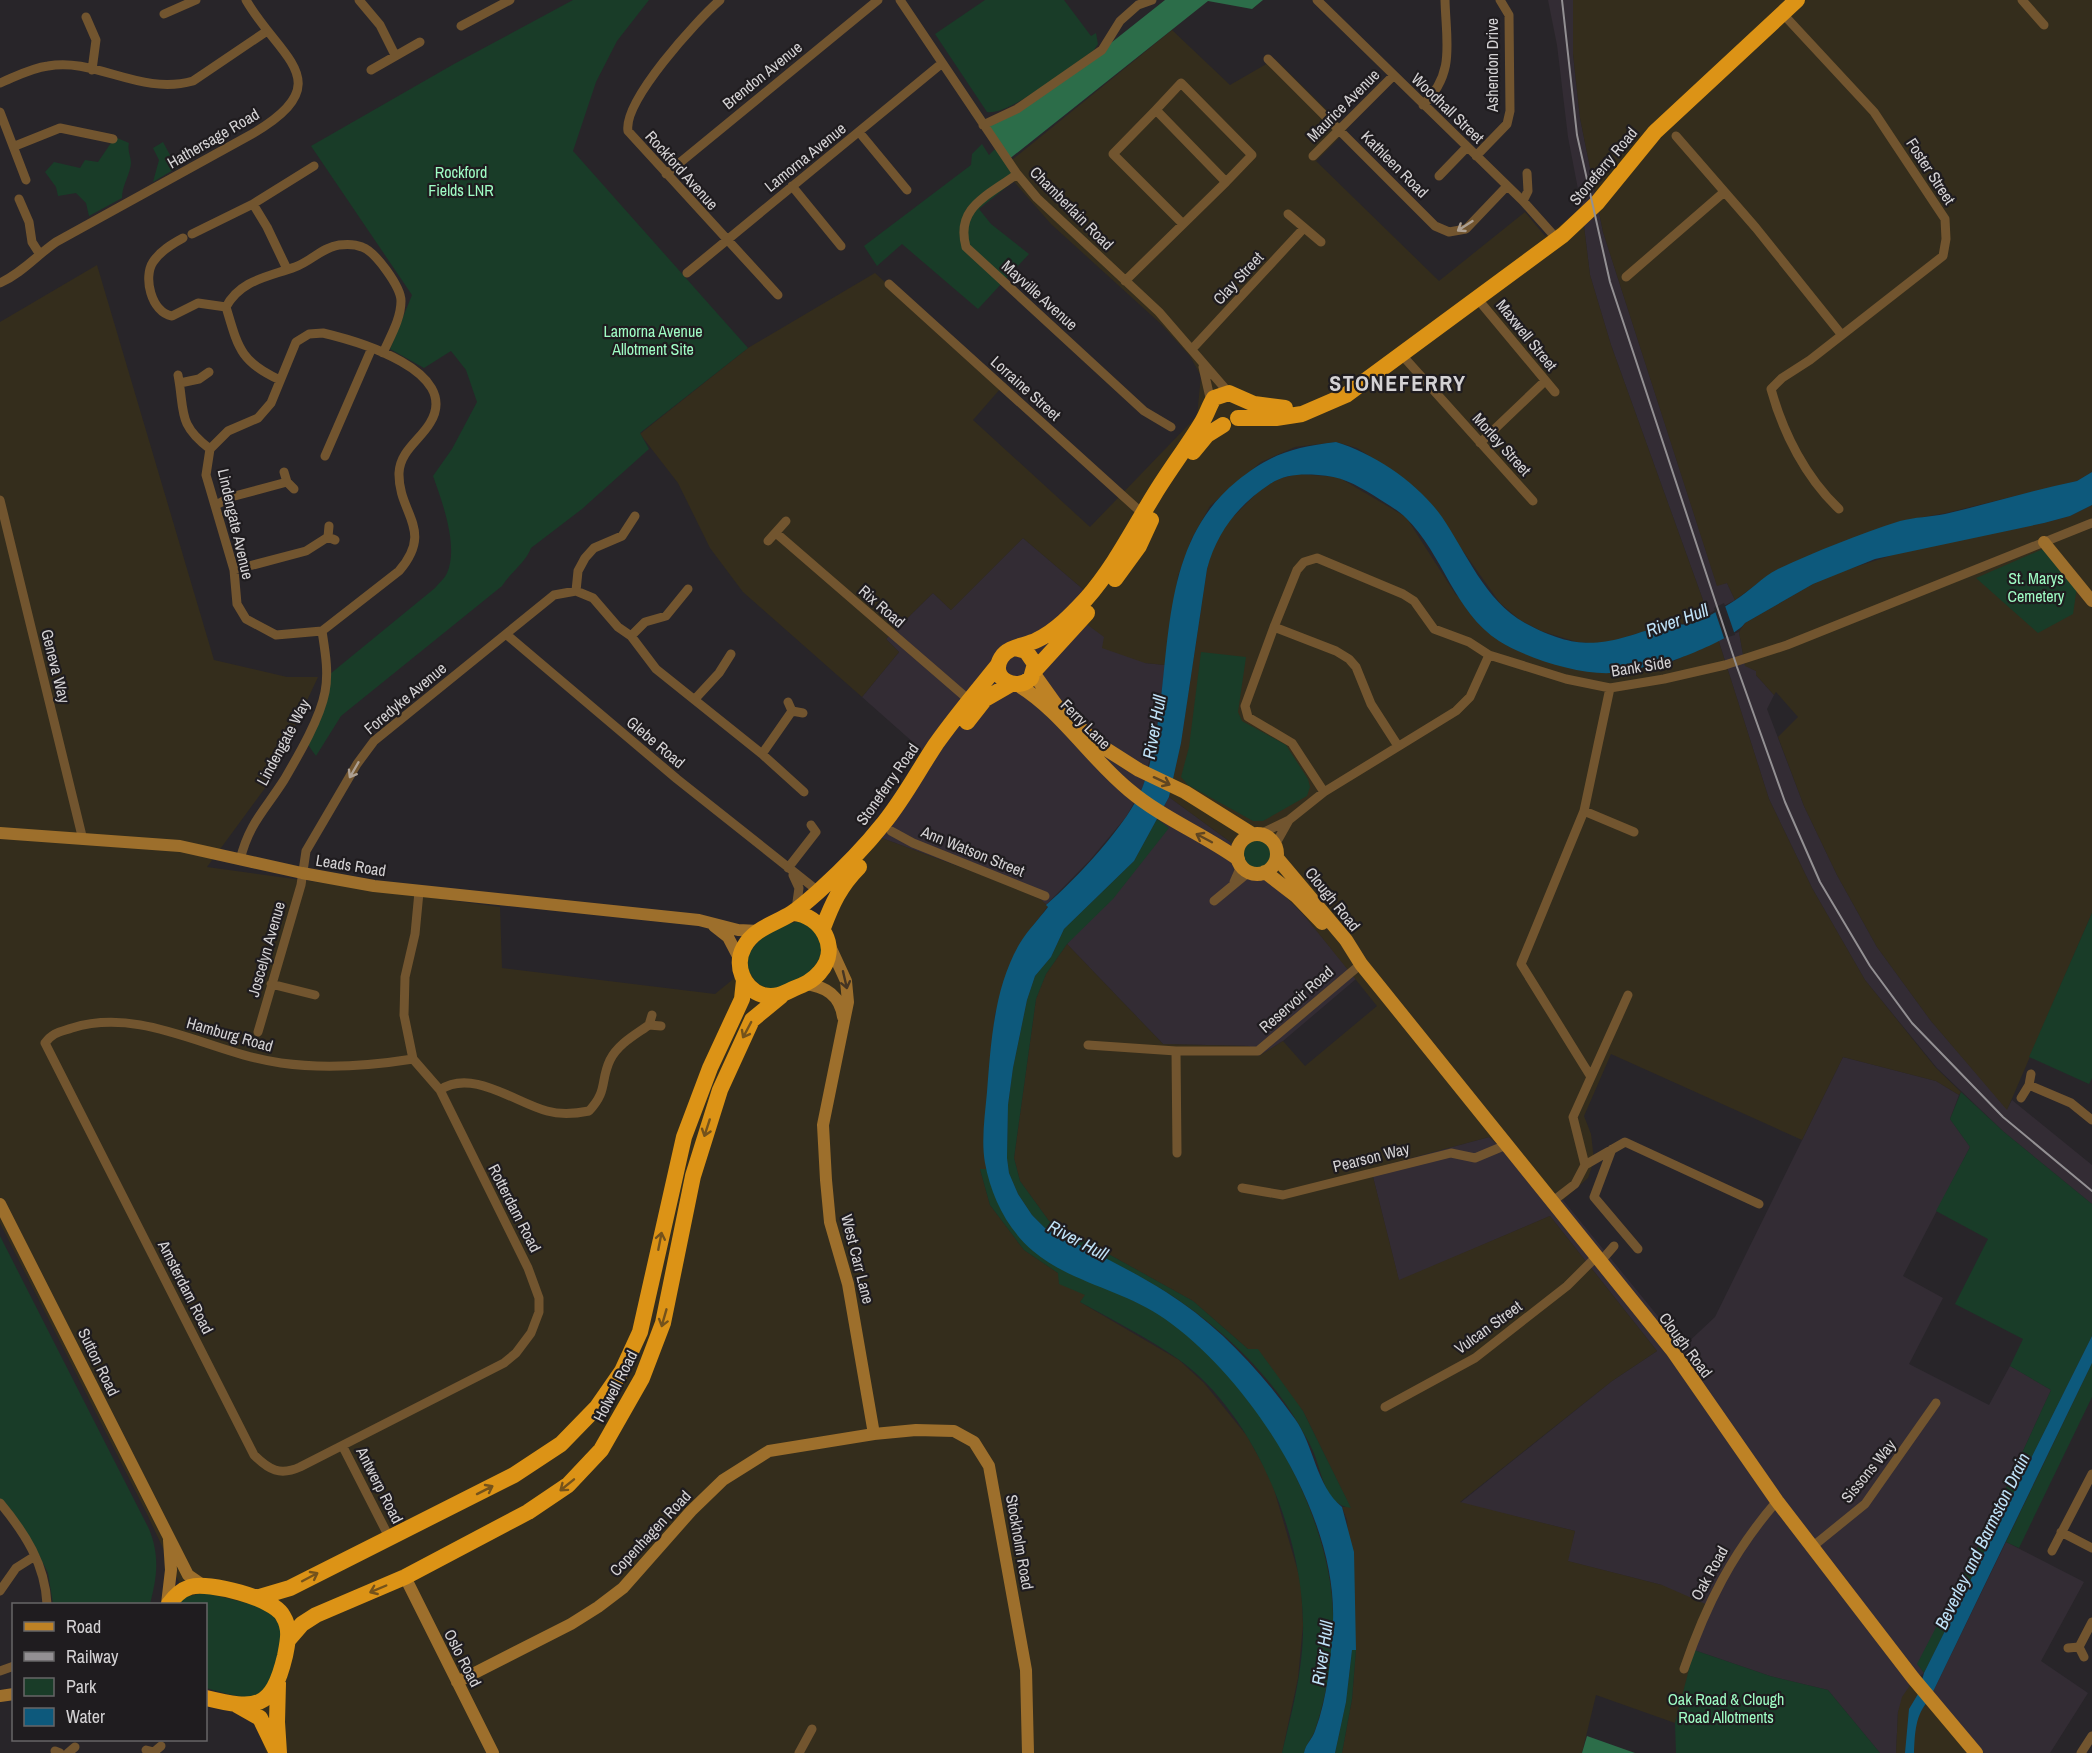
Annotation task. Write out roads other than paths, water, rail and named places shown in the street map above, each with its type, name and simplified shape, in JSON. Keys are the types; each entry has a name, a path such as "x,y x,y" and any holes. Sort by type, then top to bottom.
{"highway":[{"name":"Stoneferry Road","path":"1231,421 1302,414 1335,401 1557,239 1597,203 1654,132 1797,0"},
{"name":"Stoneferry Road","path":"1232,395 1264,406 1285,408 1318,400 1365,381"},
{"path":"1218,394 1232,395 1241,405 1231,421 1207,435 1190,455 1156,511 1139,546 1109,587 1034,671 1028,682 1015,685 1002,677 998,665 1003,655 1050,633 1077,609 1110,570 1143,514 1218,394"},
{"path":"1210,406 1214,419 1231,421"},
{"path":"1015,648 1030,654 1034,671"},
{"name":"Stoneferry Road","path":"794,911 818,891 884,824 969,700 998,665"},
{"name":"Stoneferry Road","path":"826,935 834,898 845,881 891,831 949,744 978,708 993,693 1015,685"},
{"path":"794,911 809,916 826,935 824,968 804,984 781,996 758,993 744,980 740,960 744,946 759,931 794,911"},
{"name":"Holwell Road","path":"256,1598 290,1588 514,1475 548,1453 587,1419 622,1371 636,1343 646,1311 668,1200 689,1122 710,1068 742,999 744,980"},
{"name":"Holwell Road","path":"289,1639 302,1624 316,1615 405,1577 540,1504 579,1475 609,1438 642,1378 663,1323 693,1176 720,1090 752,1020 781,996"},
{"path":"170,1603 184,1590 204,1586 256,1598 280,1611 286,1623 289,1639 278,1683 278,1753"},
{"path":"237,1705 261,1701 278,1683"},
{"path":"207,1698 237,1705 260,1718 278,1753"}],"main road":[{"name":"Ferry Lane","path":"1034,671 1070,721 1098,744 1139,770 1185,792 1256,834"},
{"name":"Ferry Lane","path":"1015,685 1041,702 1128,789 1168,819 1243,866"},
{"path":"1256,834 1270,838 1276,851 1273,867 1265,872 1243,866 1241,842 1256,834"},
{"name":"Clough Road","path":"1276,851 1346,940 1361,964"},
{"name":"Clough Road","path":"1265,872 1296,896 1361,964 1672,1350 1777,1501 1918,1683 1976,1753"}],"street":[{"path":"164,14 196,0"},
{"name":"Hathersage Road","path":"0,283 24,269 39,253 252,134 286,111 296,95 297,74 289,57 267,31 246,0"},
{"path":"358,0 380,25 395,55"},
{"path":"465,21 510,0"},
{"name":"Rockford Avenue","path":"720,0 674,48 657,71 627,126 631,136 778,295"},
{"name":"Brendon Avenue","path":"666,174 878,0"},
{"name":"Chamberlain Road","path":"900,0 983,126 1037,198 1193,348 1201,361 1232,395"},
{"path":"983,126 1017,108 1102,50 1120,21 1138,5 1152,0"},
{"name":"Woodhall Street","path":"1317,0 1523,201 1557,239"},
{"path":"1424,105 1438,90 1444,78 1445,0"},
{"name":"Ashendon Drive","path":"1476,156 1507,124 1510,111 1509,15 1500,0"},
{"path":"2022,0 2044,25"},
{"name":"Foster Street","path":"1783,14 1874,112 1945,219 1946,239 1943,256 1772,389 1776,408 1818,489 1839,508"},
{"path":"86,18 96,40 92,70"},
{"path":"0,83 49,65 65,65 138,82 180,85 193,81 267,31"},
{"path":"371,70 420,42"},
{"name":"Kathleen Road","path":"1268,59 1436,226 1449,232 1466,229 1507,186"},
{"name":"Lamorna Avenue","path":"687,273 941,63"},
{"name":"Maurice Avenue","path":"1313,156 1393,75"},
{"path":"1125,281 1226,182 1252,155 1181,83 1113,154 1183,224"},
{"path":"1154,112 1156,110 1226,182"},
{"path":"0,112 15,146 26,180"},
{"path":"15,146 60,128 107,141"},
{"path":"859,132 907,190"},
{"path":"1676,136 1756,228 1840,334"},
{"path":"1439,176 1467,147"},
{"path":"192,234 253,204 314,166"},
{"path":"1523,201 1527,191 1527,172"},
{"name":"Mayville Avenue","path":"1017,174 966,215 961,230 966,247 1144,411 1171,427"},
{"path":"792,186 841,246"},
{"path":"1626,277 1724,193"},
{"path":"19,199 29,222 32,242 39,253"},
{"path":"253,204 267,226 287,269"},
{"path":"1288,214 1320,242"},
{"name":"Clay Street","path":"1193,348 1304,228"},
{"path":"183,238 161,252 147,266 152,298 160,312 172,316 198,303 226,307"},
{"path":"280,380 251,366 241,351 226,307 234,292 246,285 287,269 336,245 350,244 364,247 389,275 401,299 398,316 383,353"},
{"name":"Lorraine Street","path":"889,284 1125,501 1143,514"},
{"name":"Maxwell Street","path":"1476,297 1555,392"},
{"name":"Lindengate Avenue","path":"323,333 345,338 371,350 415,368 424,377 435,398 432,421 402,457 399,472 401,489 414,521 417,538 408,561 399,571 322,632 276,635 246,619 237,604 234,570 206,475 210,449 228,431 258,418 271,403 296,342 309,334 323,333"},
{"path":"325,456 332,425 347,411 371,350"},
{"name":"Morley Street","path":"1401,354 1533,501"},
{"name":"Chamberlain Road","path":"1201,361 1210,406"},
{"path":"209,372 199,379 179,379 183,410 190,433 210,449"},
{"path":"1480,443 1545,381"},
{"path":"216,505 231,497 288,481"},
{"name":"Geneva Way","path":"0,500 82,840"},
{"path":"635,516 622,536 594,548 585,558 578,571 576,591 593,598 618,627 631,636 656,669 762,754 804,792"},
{"path":"768,541 786,521"},
{"name":"Bank Side","path":"1274,627 1297,570 1304,562 1317,558 1403,594 1414,601 1434,629 1469,642 1488,655 1566,680 1610,688 1725,665 1787,645 2092,523"},
{"path":"234,570 306,550 331,538 329,526"},
{"name":"Rix Road","path":"776,532 969,700"},
{"path":"2044,542 2092,601"},
{"path":"631,636 645,622 666,616 688,589"},
{"name":"Foredyke Avenue","path":"302,873 306,851 357,765 374,741 554,595 576,591"},
{"path":"1324,792 1292,743 1248,717 1245,706 1274,627 1336,651 1349,659 1356,667 1371,704 1398,746"},
{"name":"Lindengate Way","path":"240,860 253,822 285,779 315,722 325,692 326,661 322,632"},
{"name":"Glebe Road","path":"507,635 632,741 818,891"},
{"path":"695,699 719,673 732,652"},
{"path":"1256,834 1289,820 1324,792 1455,711 1470,698 1488,655"},
{"path":"1591,1077 1521,964 1584,811 1610,688"},
{"path":"762,754 790,706 803,713"},
{"path":"1584,811 1634,832"},
{"path":"1276,851 1289,820"},
{"path":"794,911 799,888 789,868 816,832 811,825"},
{"name":"Ann Watson Street","path":"891,831 913,843 1045,896"},
{"name":"Leads Road","path":"0,832 180,846 302,873 418,892 699,920 738,930 759,931"},
{"path":"1214,901 1234,882 1243,866"},
{"name":"Joscelyn Avenue","path":"258,1032 301,885 302,873"},
{"name":"Rotterdam Road","path":"343,1447 504,1363 531,1333 540,1312 539,1298 531,1273 440,1090 413,1059 404,1015 405,977 415,934 418,892"},
{"name":"Leads Road","path":"699,920 718,928 728,937 740,960"},
{"name":"West Carr Lane","path":"826,935 846,981 848,1002 823,1125 830,1222 848,1284 874,1434"},
{"name":"Reservoir Road","path":"1088,1045 1176,1051 1258,1052 1361,964"},
{"path":"271,984 315,995"},
{"path":"804,984 817,986 832,993 842,1007 844,1021"},
{"path":"1585,1165 1573,1117 1628,995"},
{"path":"440,1090 447,1085 488,1085 545,1111 571,1120 589,1112 597,1102 603,1094 611,1059 630,1038 649,1025 652,1015"},
{"name":"Hamburg Road","path":"45,1043 52,1034 96,1022 114,1021 163,1030 279,1063 369,1066 413,1059"},
{"path":"649,1025 661,1026"},
{"name":"Amsterdam Road","path":"45,1043 255,1455 269,1470 288,1473 343,1447"},
{"path":"1176,1051 1178,1153"},
{"path":"2021,1098 2029,1085 2031,1074"},
{"path":"2029,1085 2071,1103 2092,1120"},
{"path":"1553,1202 1575,1184 1585,1165 1625,1142 1759,1204"},
{"name":"Pearson Way","path":"1242,1188 1283,1195 1451,1153 1474,1158 1506,1144"},
{"path":"1612,1149 1594,1197 1638,1249"},
{"name":"Sutton Road","path":"0,1204 188,1575 204,1586"},
{"name":"Vulcan Street","path":"1385,1407 1475,1358 1614,1246"},
{"name":"Sissons Way","path":"1812,1547 1865,1504 1936,1403"},
{"name":"Stockholm Road","path":"874,1434 916,1430 954,1431 974,1442 989,1466 1026,1670 1028,1753"},
{"name":"Copenhagen Road","path":"457,1682 571,1624 598,1607 623,1588 691,1511 723,1480 746,1463 779,1448 874,1434"},
{"name":"Antwerp Road","path":"343,1447 389,1537"},
{"path":"2052,1551 2091,1477"},
{"name":"Oak Road","path":"1684,1669 1702,1616 1726,1570 1753,1529 1777,1501"},
{"path":"0,1503 23,1532 35,1556 46,1581 47,1603"},
{"path":"2061,1532 2092,1548"},
{"name":"Sutton Road","path":"168,1603 171,1570 169,1534"},
{"path":"0,1591 16,1568 35,1556"},
{"name":"Oslo Road","path":"405,1577 493,1753"},
{"path":"2084,1657 2074,1648 2092,1622"},
{"path":"799,1753 812,1729"},
{"path":"2081,1753 2092,1736"}],"water":[{"path":"1336,442 1366,454 1395,471 1421,493 1442,517 1487,589 1511,614 1545,633 1579,642 1609,641 1666,624 1695,622 1734,601 1778,569 1838,543 1900,521 1945,514 2077,481 2092,472 2092,505 2070,516 2044,523 1875,559 1813,584 1702,649 1661,664 1612,673 1584,671 1553,664 1499,641 1471,615 1430,548 1406,518 1373,495 1347,481 1312,475 1282,478 1248,501 1223,531 1207,569 1181,743 1169,797 1134,861 1064,929 1051,957 1035,976 1027,1000 1013,1068 1008,1105 1007,1158 1009,1173 1018,1194 1032,1215 1045,1228 1122,1266 1166,1292 1203,1318 1236,1349 1295,1419 1307,1441 1326,1488 1342,1507 1354,1552 1356,1650 1352,1650 1346,1702 1335,1753 1304,1753 1314,1734 1323,1705 1333,1621 1330,1579 1320,1537 1304,1494 1257,1412 1228,1376 1197,1345 1149,1309 1048,1262 1015,1233 991,1188 985,1163 983,1136 995,1015 1011,960 1023,938 1048,907 1046,905 1115,833 1143,786 1154,747 1169,624 1177,584 1189,546 1208,511 1237,481 1260,464 1295,449"},
{"path":"2092,1336 2092,1363 1929,1700 1921,1712 1914,1753 1905,1753 1909,1709 1918,1694 1924,1673"}],"railway":[{"path":"1562,0 1577,135 1610,282 1737,667 1785,802 1820,882 1870,966 1912,1023 2003,1117 2092,1191"}],"district":[{"name":"STONEFERRY","path":"1398,383"}],"park label":[{"name":"Rockford Fields LNR","path":"461,181"},
{"name":"Lamorna Avenue Allotment Site","path":"653,340"},
{"name":"St. Marys Cemetery","path":"2036,587"},
{"name":"Oak Road & Clough Road Allotments","path":"1726,1708"}],"water label":[{"name":"River Hull","path":"1677,620"},
{"name":"River Hull","path":"1154,727"},
{"name":"River Hull","path":"1078,1240"},
{"name":"Beverley and Barmston Drain","path":"1982,1541"},
{"name":"River Hull","path":"1322,1653"}]}
